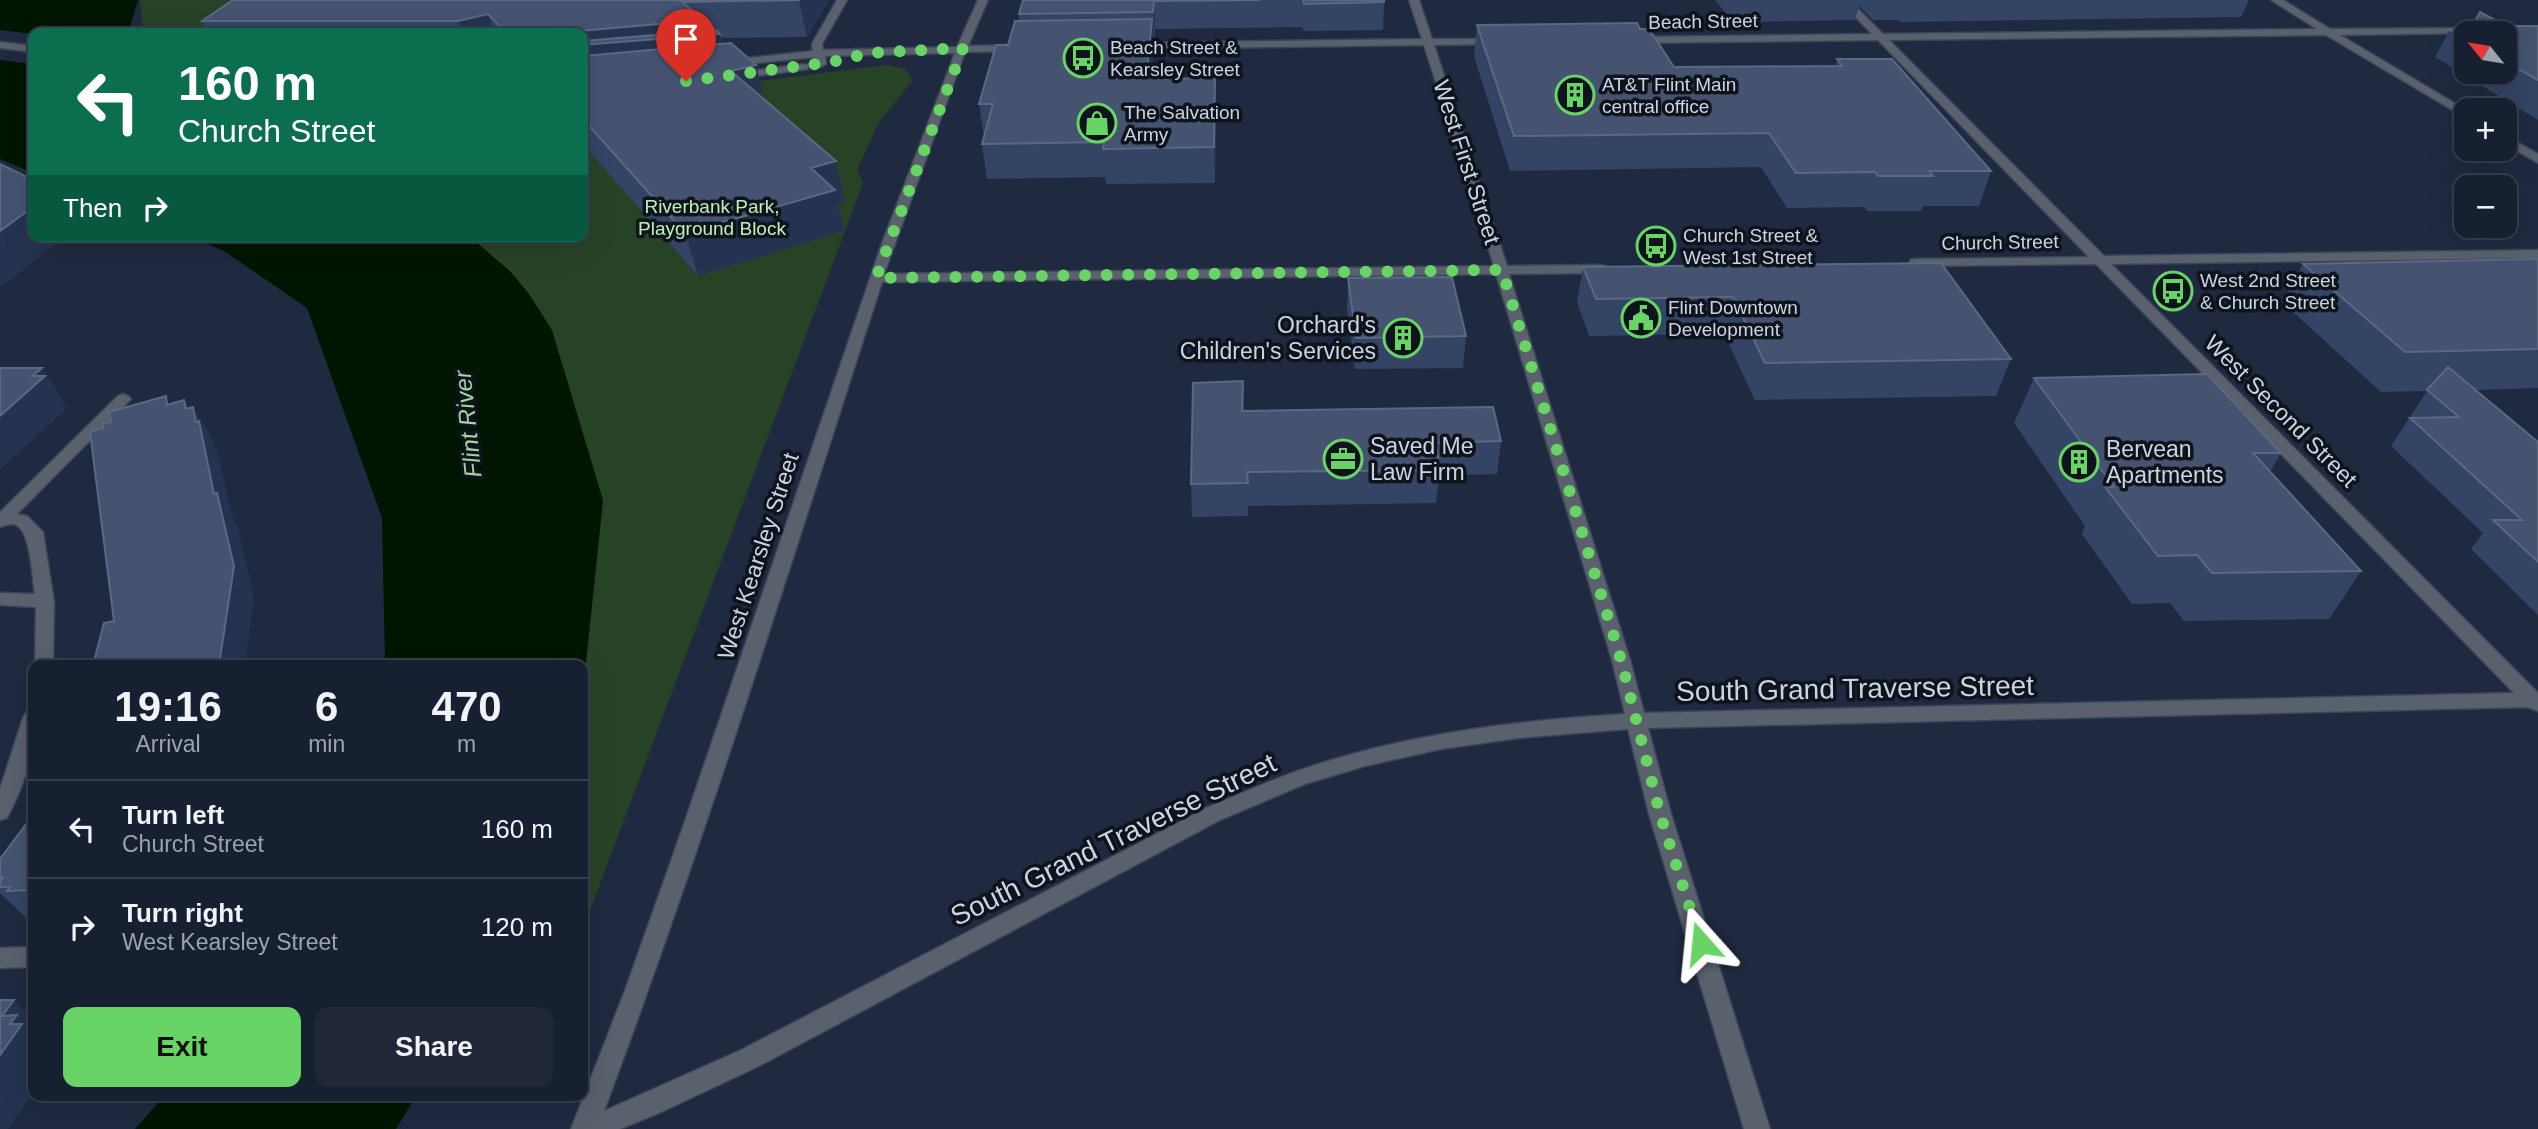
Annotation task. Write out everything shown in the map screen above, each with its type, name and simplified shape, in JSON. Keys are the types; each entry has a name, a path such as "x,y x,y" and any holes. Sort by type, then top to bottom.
{"street":[{"path":"820,59 817,44 842,0"},
{"name":"West Kearsley Street","path":"586,1129 695,824 876,278 982,0"},
{"name":"West First Street","path":"1414,0 1502,270 1621,660 1660,814 1757,1129"},
{"name":"West Second Street","path":"1844,0 2097,260 2536,702"},
{"path":"2276,0 2454,108"},
{"name":"Beach Street","path":"1626,40 2454,29"},
{"path":"1114,47 1515,41"},
{"path":"0,45 28,48"},
{"path":"723,77 869,53 1032,47"},
{"path":"713,64 820,59"},
{"path":"2517,146 2538,159"},
{"name":"Church Street","path":"1903,263 2538,254"},
{"path":"876,278 1621,268"},
{"path":"2,520 123,399"},
{"path":"2,520 21,520 34,532 45,602 44,660"},
{"path":"0,599 21,598 45,602"},
{"name":"South Grand Traverse Street","path":"586,1129 649,1105 750,1058 1171,835 1291,781 1365,758 1441,741 1526,728 1636,721 2536,702"},
{"path":"0,812 13,783 28,734"},
{"path":"0,958 28,957"}],"green space":[{"path":"140,0 283,0 245,28 143,28"},
{"name":"Riverbank Park, Playground Block","path":"887,65 905,69 913,80 879,122 857,170 863,183 588,916 586,660 603,500 511,272 476,242 588,242 588,102"}],"water":[{"path":"0,0 138,0 130,28 28,28 28,171 0,159"},
{"name":"Flint River","path":"202,242 476,242 511,272 552,330 603,500 586,660 385,660 382,518 307,308 224,251"},
{"path":"160,1101 413,1101 396,1129 135,1129"}],"pier":[{"path":"0,30 28,33 28,63 0,60"}],"building":[{"path":"233,0 800,0 682,2 704,20 588,30 588,28 501,28 488,14 458,21 202,21"},
{"path":"1023,0 1260,0 1154,1 1153,12 1019,14"},
{"path":"1303,0 1384,0 1384,2 1304,4"},
{"path":"2480,12 2497,21 2475,21"},
{"path":"1152,19 1147,72 1157,72 1157,79 1215,78 1214,147 1103,149 1104,142 982,144 993,104 979,104 996,45 1008,45 1015,21"},
{"path":"1637,23 1640,29 1649,29 1674,67 1842,66 1837,59 1892,59 1991,171 1929,171 1933,176 1878,176 1875,172 1796,173 1769,133 1514,136 1477,25"},
{"path":"2517,26 2538,26 2538,80 2517,68"},
{"path":"716,30 720,34 588,45 588,41"},
{"path":"731,43 756,65 731,71 836,161 811,168 835,190 685,233 588,125 588,56"},
{"path":"0,164 28,178 28,211 0,231"},
{"path":"2538,259 2538,349 2405,352 2303,264"},
{"path":"1941,263 2011,359 1765,363 1733,297 1596,299 1583,267"},
{"path":"1452,277 1466,336 1356,338 1348,278"},
{"path":"2448,367 2538,442 2538,562 2493,520 2522,520 2410,418 2459,417 2427,390"},
{"path":"0,368 42,368 32,376 45,376 0,416"},
{"path":"2207,374 2281,453 2253,453 2361,571 2212,573 2197,555 2158,556 2105,487 2114,487 2034,378"},
{"path":"1243,381 1242,411 1493,407 1501,441 1436,443 1440,470 1247,472 1248,483 1191,484 1193,383"},
{"path":"166,396 167,405 184,400 186,409 193,407 196,422 199,421 214,494 217,493 234,566 220,660 94,660 104,623 114,621 90,432 111,422 109,412"},
{"path":"28,822 28,890 7,891 10,887 0,887 3,878 0,878 0,859"},
{"path":"0,1000 14,1000 2,1016 17,1015 10,1024 22,1024 0,1055"}],"place":[{"name":"Beach Street & Kearsley Street","path":"1083,58"},
{"name":"AT&T Flint Main central office","path":"1575,95"},
{"name":"The Salvation Army","path":"1097,123"},
{"name":"Church Street & West 1st Street","path":"1656,246"},
{"name":"West 2nd Street & Church Street","path":"2173,291"},
{"name":"Flint Downtown Development","path":"1641,318"},
{"name":"Orchard's Children's Services","path":"1403,338"},
{"name":"Saved Me Law Firm","path":"1343,459"},
{"name":"Bervean Apartments","path":"2079,462"}],"route":[{"path":"686,81 832,62 869,53 963,48 953,68 876,278 1502,270 1621,660 1660,814 1701,943"}]}
